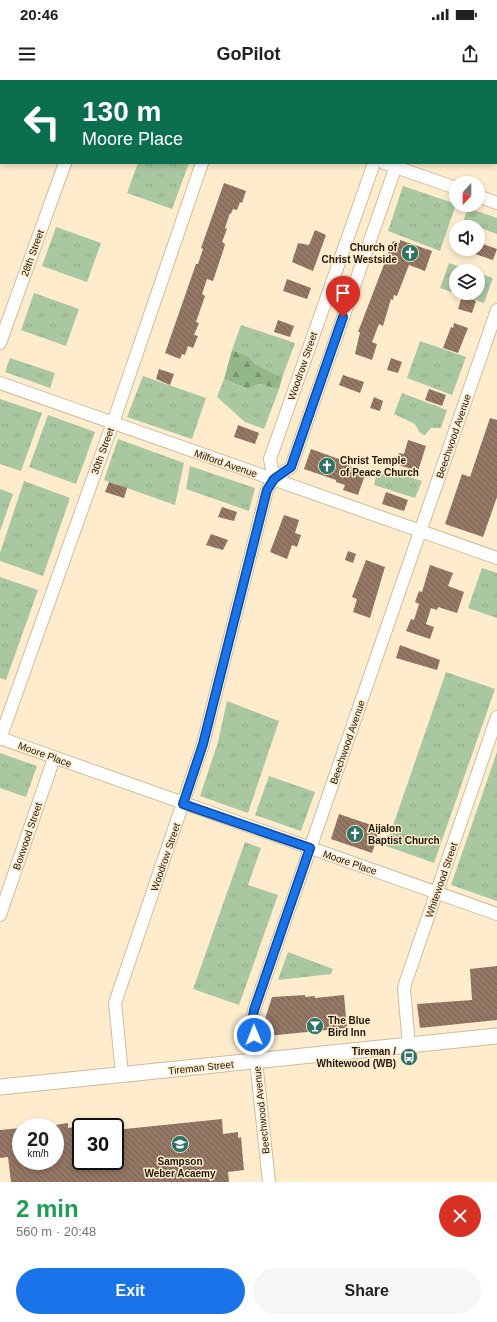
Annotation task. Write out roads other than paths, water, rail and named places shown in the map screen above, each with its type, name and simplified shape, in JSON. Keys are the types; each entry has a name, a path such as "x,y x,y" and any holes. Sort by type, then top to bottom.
{"street":[{"name":"28th Street","path":"0,343 65,164"},
{"name":"30th Street","path":"0,738 113,422 202,164"},
{"name":"Woodrow Street","path":"274,479 270,459 374,164"},
{"name":"Woodrow Street","path":"122,1074 115,1003 203,744 267,490 274,479 291,467 392,164"},
{"path":"392,164 449,185"},
{"path":"485,199 497,203"},
{"name":"Beechwood Avenue","path":"269,1182 252,1023 254,1010 497,310"},
{"name":"Milford Avenue","path":"0,383 497,558"},
{"name":"Whitewood Street","path":"409,1045 404,989 497,717"},
{"name":"Moore Place","path":"0,738 497,914"},
{"name":"Boxwood Street","path":"0,914 54,758"},
{"name":"Tireman Street","path":"0,1087 497,1036"}],"place":[{"name":"Church of Christ Westside","path":"410,253"},
{"name":"Christ Temple of Peace Church","path":"327,466"},
{"name":"Aijalon Baptist Church","path":"355,834"},
{"name":"The Blue Bird Inn","path":"315,1026"},
{"name":"Tireman / Whitewood (WB)","path":"409,1057"},
{"name":"Sampson Weber Acaemy","path":"180,1144"}]}
